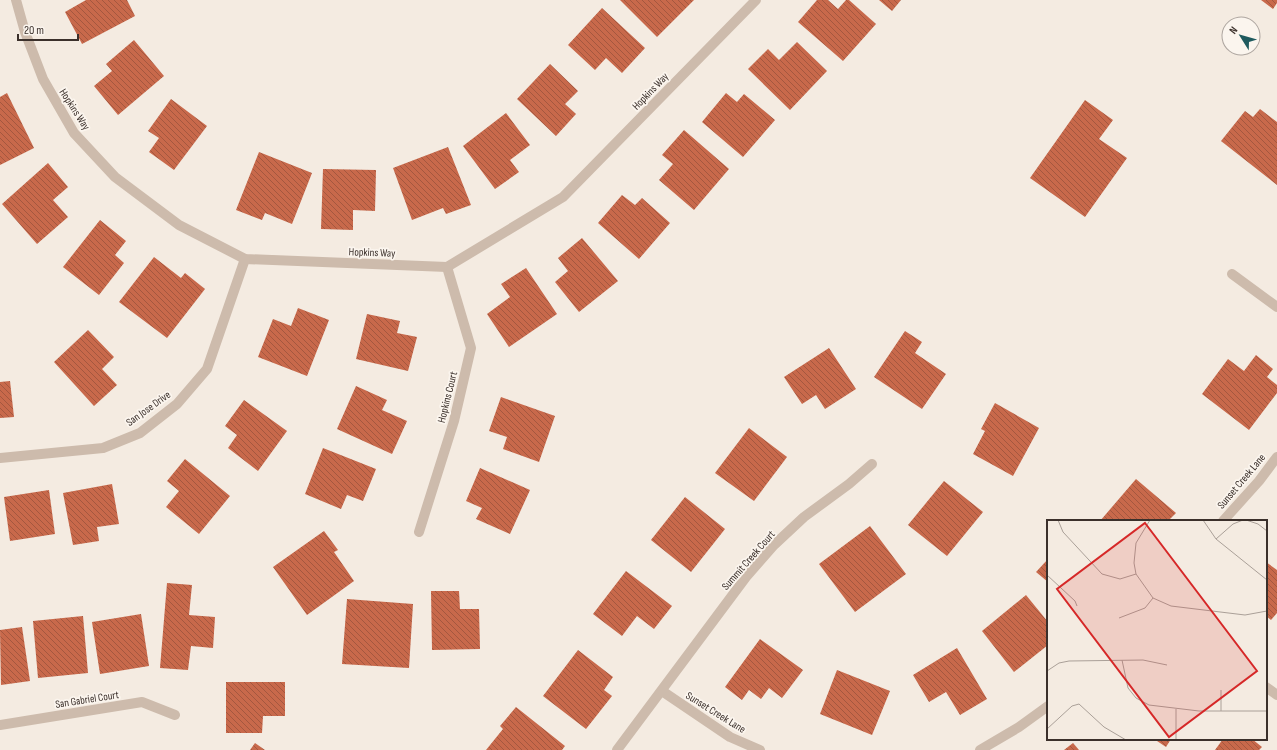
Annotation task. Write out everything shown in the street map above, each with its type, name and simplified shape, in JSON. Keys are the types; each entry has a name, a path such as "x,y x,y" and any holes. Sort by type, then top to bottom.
{"street":[{"name":"Hopkins Way","path":"16,0 25,32 43,79 74,132 115,177 173,220 245,259 447,267 563,197 756,0"},
{"name":"San Jose Drive","path":"0,458 103,448 140,433 177,404 206,369 245,259"},
{"name":"Hopkins Court","path":"419,532 454,421 472,348 447,267"},
{"path":"1232,274 1277,307"},
{"name":"Sunset Creek Lane","path":"1224,520 1259,481 1277,457"},
{"name":"Summit Creek Court","path":"617,750 746,577 774,544 804,517 849,484 872,464"},
{"path":"1267,688 1277,695"},
{"name":"Sunset Creek Lane","path":"662,691 730,737 760,750"},
{"name":"San Gabriel Court","path":"0,725 142,702 175,716"},
{"path":"980,750 1019,727 1047,707"}],"building":[{"path":"86,0 127,0 135,16 82,44 65,12"},
{"path":"620,0 694,0 657,37"},
{"path":"817,0 828,0 838,9 846,0 849,0 876,24 843,61 798,22"},
{"path":"879,0 901,0 892,11"},
{"path":"1261,0 1277,0 1277,3 1273,9"},
{"path":"602,8 645,48 622,73 606,58 595,70 568,45"},
{"path":"134,40 164,76 118,115 94,86 112,71 106,64"},
{"path":"797,42 827,71 790,110 748,69 768,49 779,60"},
{"path":"550,64 578,91 565,104 576,114 556,136 517,99"},
{"path":"7,93 34,148 0,165 0,97"},
{"path":"726,93 737,102 744,94 775,120 743,157 702,122"},
{"path":"171,99 207,126 174,170 149,152 159,138 148,131"},
{"path":"1085,100 1113,120 1099,139 1127,158 1085,217 1030,178"},
{"path":"1260,109 1277,122 1277,185 1221,141 1245,111 1253,117"},
{"path":"506,113 530,145 510,160 519,172 495,189 463,146"},
{"path":"684,130 729,169 694,210 659,180 673,164 662,155"},
{"path":"448,147 471,205 446,214 443,208 412,220 393,168"},
{"path":"259,152 312,173 292,224 265,213 262,220 236,210"},
{"path":"48,163 68,187 53,200 68,217 37,244 2,204"},
{"path":"323,169 376,170 375,211 353,210 353,230 321,229"},
{"path":"622,195 635,205 642,198 670,223 639,259 598,223"},
{"path":"100,220 126,241 115,255 124,263 99,295 63,267"},
{"path":"582,238 618,281 579,312 555,282 568,271 558,258"},
{"path":"154,257 181,278 185,273 205,289 167,338 119,302"},
{"path":"526,268 557,314 509,347 487,314 510,297 501,284"},
{"path":"298,308 329,320 307,376 258,357 273,319 291,326"},
{"path":"367,314 400,321 397,333 417,337 408,371 356,359"},
{"path":"88,330 114,357 102,369 117,385 94,406 54,362"},
{"path":"905,331 922,342 915,353 946,374 922,409 874,377"},
{"path":"829,348 856,389 825,409 816,395 802,404 784,377"},
{"path":"1256,355 1273,369 1267,377 1277,385 1277,393 1249,430 1202,394 1228,359 1244,371"},
{"path":"10,381 14,417 0,418 0,382"},
{"path":"356,386 387,400 382,410 407,421 392,454 337,429"},
{"path":"501,397 555,416 539,462 503,449 507,437 489,431"},
{"path":"244,400 287,431 258,471 228,448 237,435 225,426"},
{"path":"995,403 1039,428 1013,476 973,454 985,431 981,429"},
{"path":"749,428 787,457 754,501 715,473"},
{"path":"323,448 376,469 363,501 347,495 341,509 305,494"},
{"path":"185,459 230,496 199,534 166,507 179,491 167,481"},
{"path":"480,468 530,490 510,534 476,519 482,508 466,501"},
{"path":"1136,479 1176,513 1169,520 1101,520"},
{"path":"944,481 983,512 947,556 908,525"},
{"path":"112,484 119,524 97,527 99,541 73,545 63,493"},
{"path":"49,490 55,534 10,541 4,497"},
{"path":"685,497 725,529 691,572 651,540"},
{"path":"870,526 906,574 855,612 819,564"},
{"path":"324,531 338,550 334,552 354,581 307,615 273,567"},
{"path":"1047,560 1047,581 1036,572"},
{"path":"1267,563 1277,570 1277,613 1271,620 1267,617"},
{"path":"626,571 672,606 654,629 637,616 622,636 593,614"},
{"path":"167,583 192,585 189,615 215,617 213,648 191,646 188,670 160,668"},
{"path":"431,591 459,591 460,609 479,609 480,649 432,650"},
{"path":"1026,595 1047,621 1047,646 1014,672 982,631"},
{"path":"347,599 413,604 409,668 342,664"},
{"path":"141,614 149,666 100,674 92,622"},
{"path":"83,616 88,673 38,678 33,621"},
{"path":"22,627 30,681 1,685 0,630"},
{"path":"760,639 803,670 782,698 769,688 761,699 749,690 742,700 725,687"},
{"path":"957,648 987,699 960,715 946,692 929,702 913,675"},
{"path":"578,650 613,677 604,690 612,696 586,729 543,696"},
{"path":"837,670 890,691 872,735 820,714"},
{"path":"226,682 285,682 285,716 263,716 262,733 226,733"},
{"path":"516,707 565,746 562,750 486,750 503,729 500,726"},
{"path":"1156,740 1170,740 1166,747"},
{"path":"1222,740 1253,740 1262,747 1259,750 1215,750"},
{"path":"255,743 265,750 250,750"},
{"path":"1073,743 1079,750 1064,750"}]}
